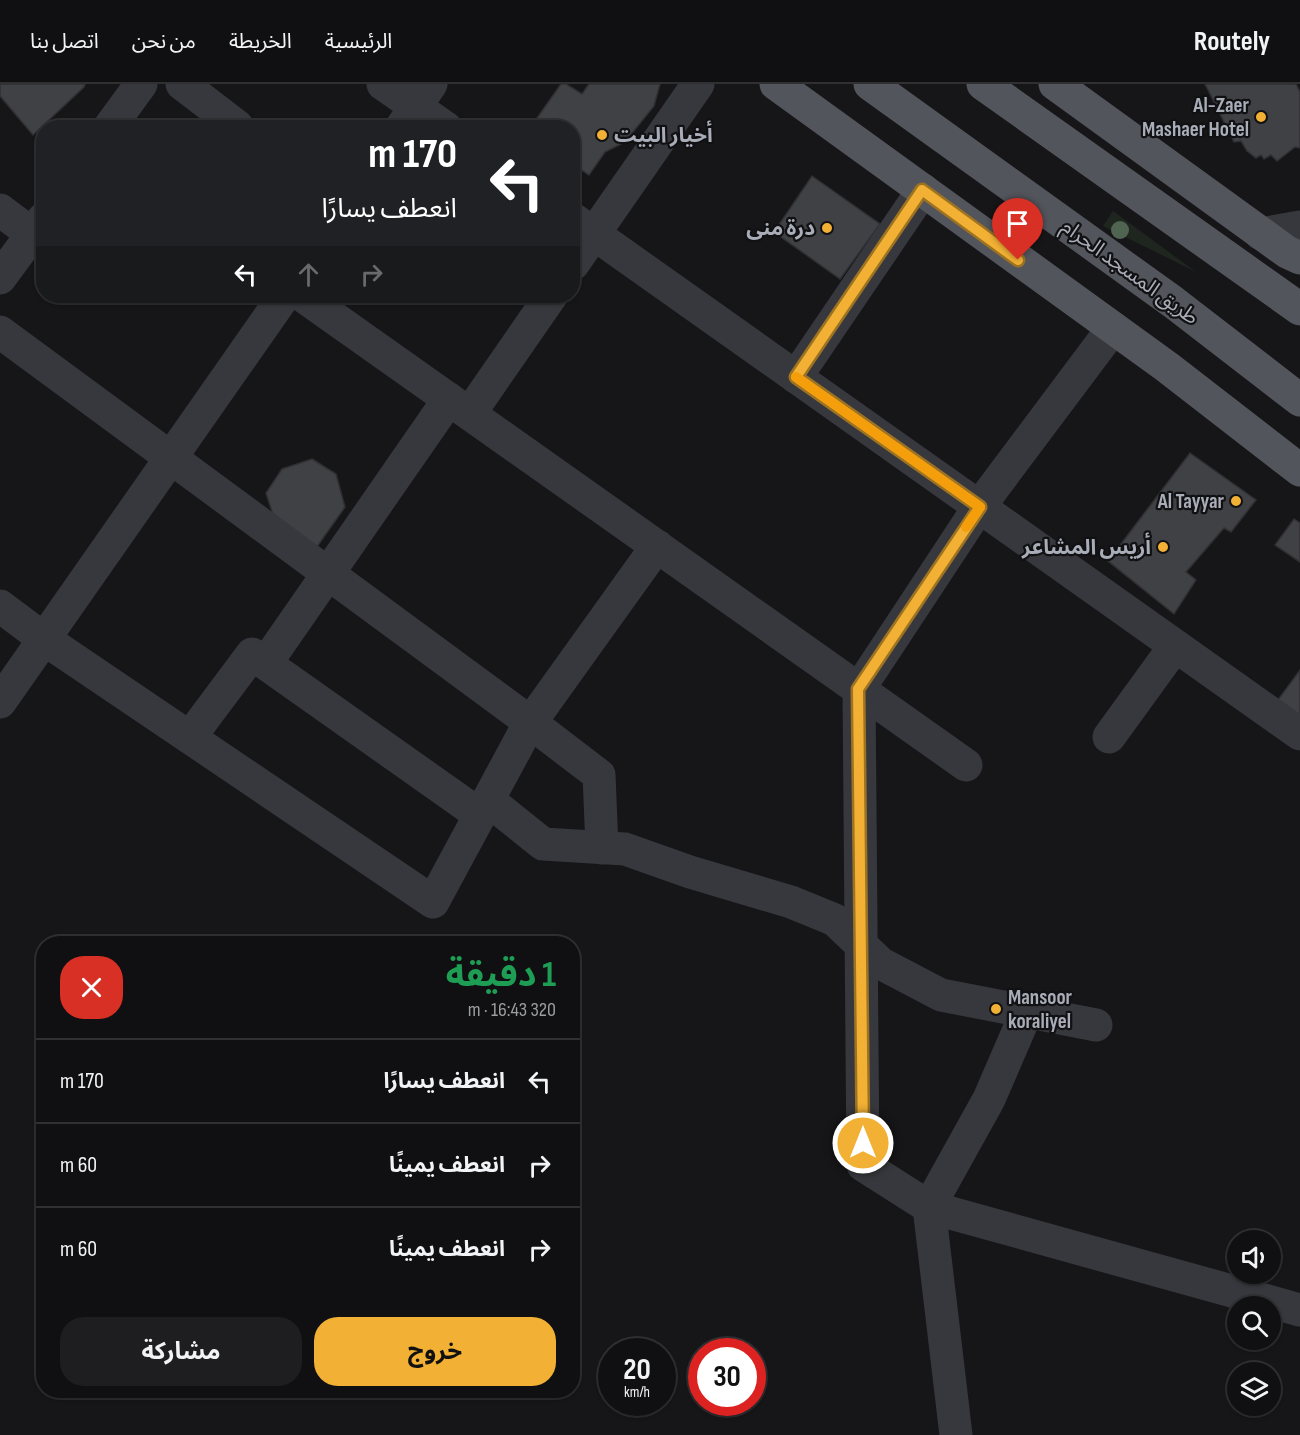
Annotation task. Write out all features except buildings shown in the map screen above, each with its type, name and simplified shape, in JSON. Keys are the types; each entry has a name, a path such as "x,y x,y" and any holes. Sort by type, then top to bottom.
{"main road":[{"path":"776,84 1167,367 1300,470"},
{"name":"طريق المسجد الحرام","path":"870,84 1173,302 1300,400"},
{"path":"983,84 1300,309"},
{"path":"1055,84 1287,252 1300,258"}],"street":[{"path":"115,120 141,84"},
{"path":"182,84 229,120"},
{"path":"383,84 435,120"},
{"path":"698,84 583,227 1300,734"},
{"path":"796,377 922,190"},
{"path":"0,210 36,230"},
{"path":"1262,234 1300,226"},
{"path":"0,278 36,237"},
{"path":"0,702 279,303"},
{"path":"313,303 966,765"},
{"path":"266,663 328,574 460,406 545,303"},
{"path":"1113,328 980,507 858,689 863,1165 929,1207 1300,1310"},
{"path":"0,332 599,775 602,848"},
{"path":"0,606 44,639 433,902 531,723 657,546"},
{"path":"1109,737 1175,646"},
{"path":"190,737 252,654 484,808 543,844 625,849 690,872 791,902 835,920 880,963 941,995 1096,1025"},
{"path":"956,1435 929,1207 989,1099 1027,1011"}],"shaded area":[{"path":"1113,211 1196,272 1103,226"}],"slow traffic":[{"path":"796,377 980,507 966,527"}],"place":[{"name":"Al-Zaer Mashaer Hotel","path":"1261,117"},
{"name":"أخيار البيت","path":"602,135"},
{"name":"درة منى","path":"827,228"},
{"name":"Al Tayyar","path":"1236,501"},
{"name":"أريس المشاعر","path":"1163,547"},
{"name":"Mansoor koraliyel","path":"996,1009"}],"route":[{"path":"863,1143 858,689 980,507 796,377 922,190 1018,260"}]}
